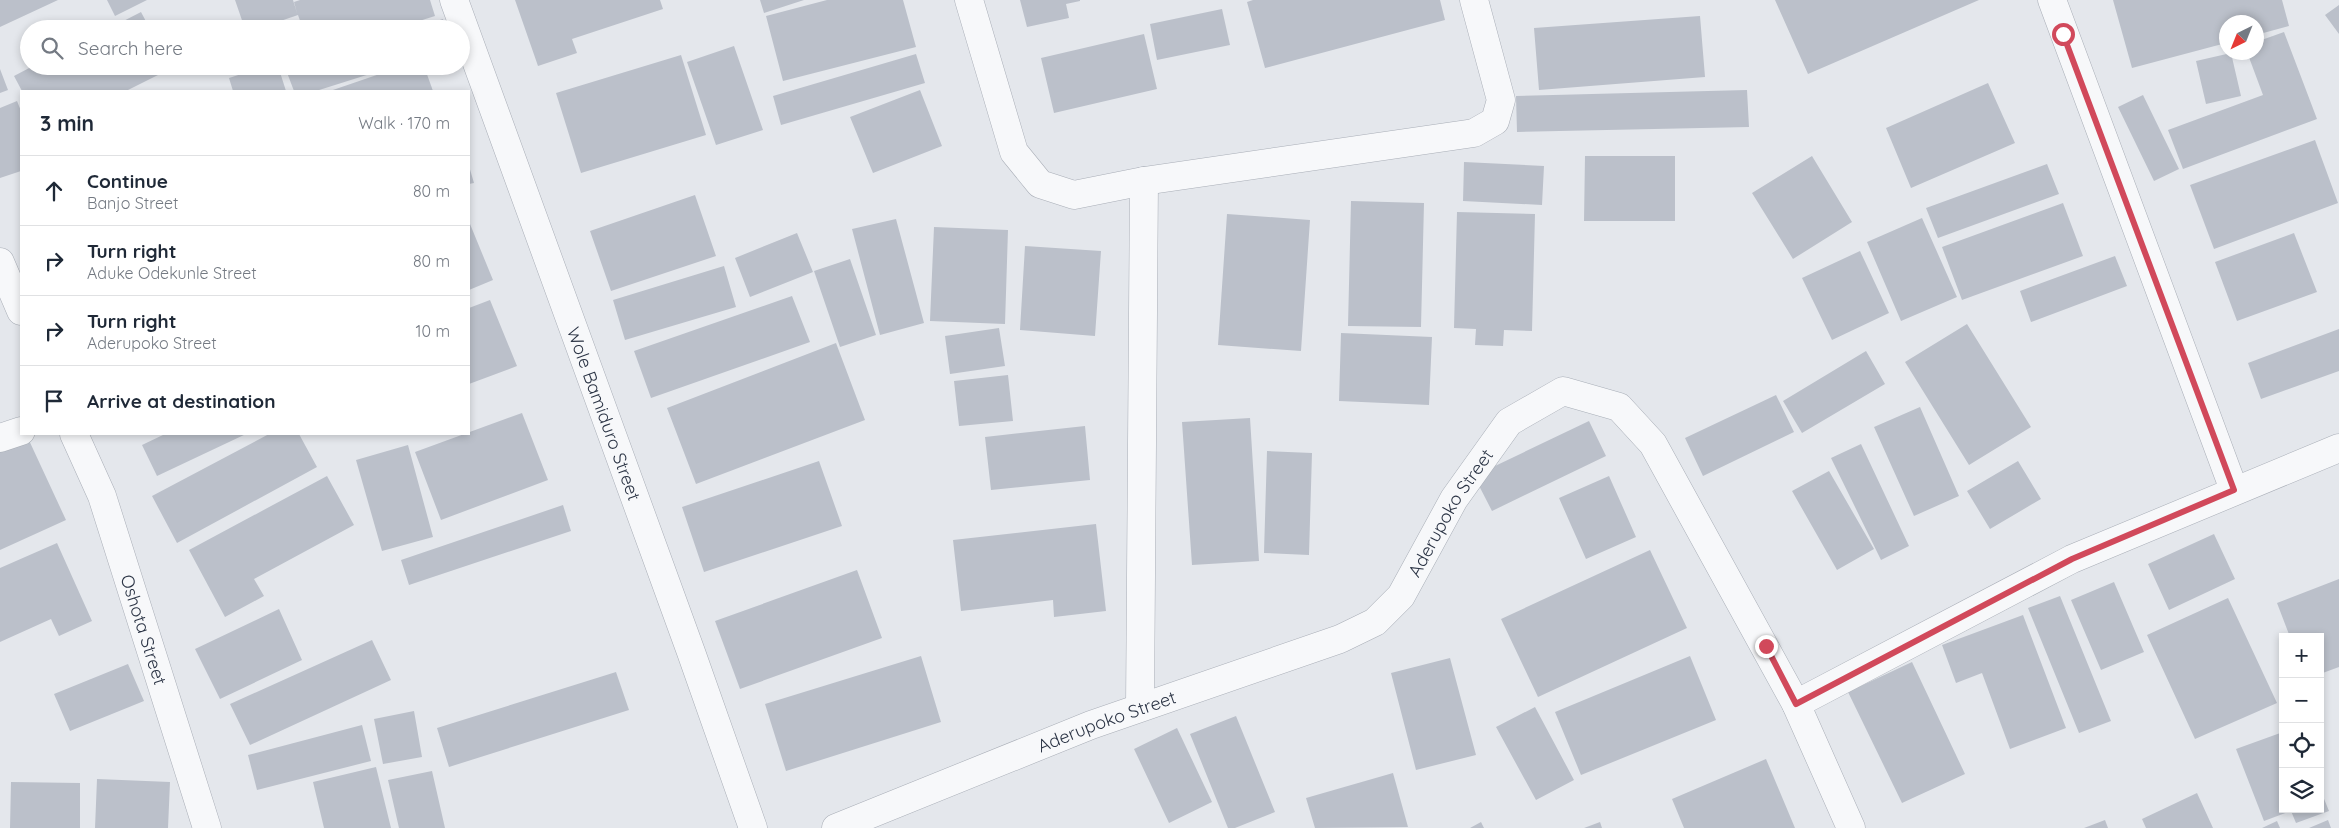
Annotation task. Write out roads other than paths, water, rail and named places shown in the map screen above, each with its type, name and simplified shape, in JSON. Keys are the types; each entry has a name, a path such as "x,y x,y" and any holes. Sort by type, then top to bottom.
{"street":[{"name":"Wole Bamiduro Street","path":"454,0 461,20"},
{"path":"969,0 1014,152 1040,184 1074,195 1144,181 1474,132 1495,121 1501,100 1474,0"},
{"path":"2052,0 2234,490"},
{"name":"Wole Bamiduro Street","path":"470,44 688,642 753,828"},
{"path":"1140,707 1144,181"},
{"path":"0,262 20,309"},
{"name":"Aderupoko Street","path":"836,828 1140,707 1340,639 1375,622 1401,596 1454,500 1509,422 1563,391 1619,407 1653,444 1796,704 1851,828"},
{"path":"0,438 20,431"},
{"name":"Oshota Street","path":"74,435 102,496 207,828"},
{"path":"1796,704 2072,559 2234,490 2339,448"}]}
